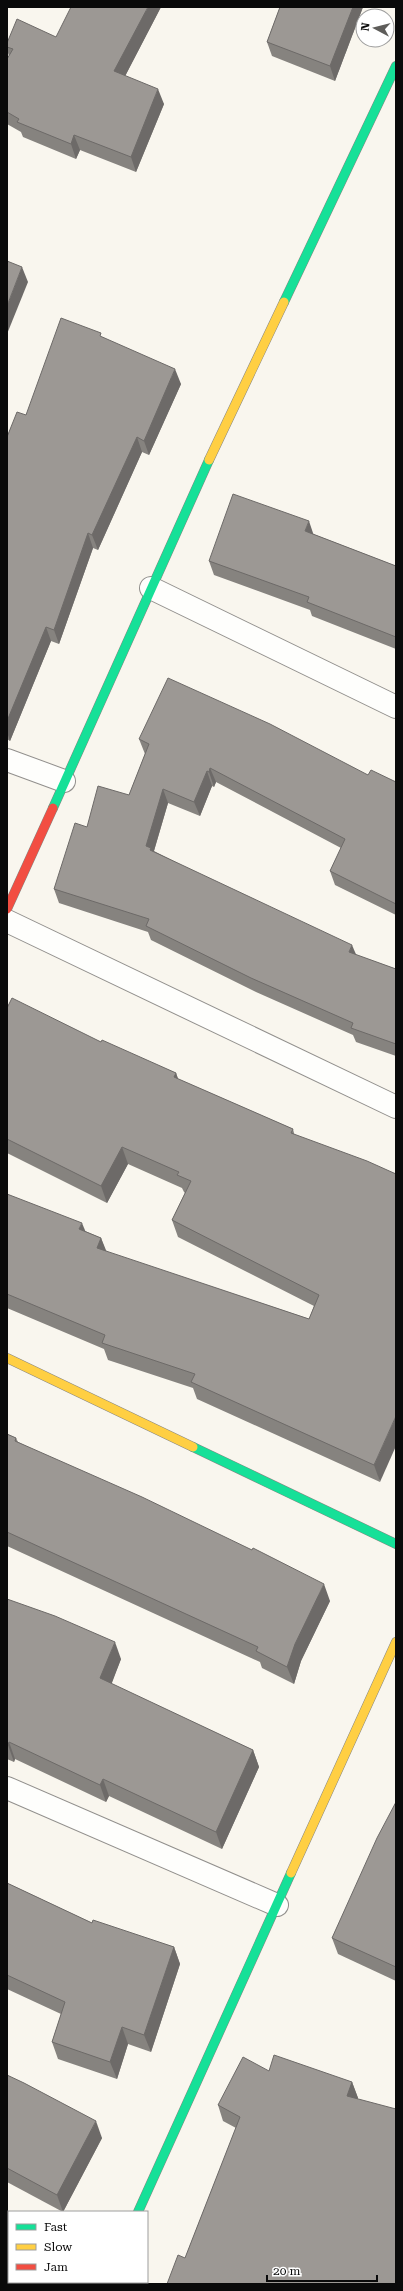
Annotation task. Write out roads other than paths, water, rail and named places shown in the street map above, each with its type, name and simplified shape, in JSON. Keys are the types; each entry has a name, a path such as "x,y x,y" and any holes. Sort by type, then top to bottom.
{"street":[{"path":"7,908 211,455 396,66"},
{"path":"151,588 396,707"},
{"path":"7,760 64,781"},
{"path":"7,921 396,1107"},
{"path":"7,1358 396,1544"},
{"path":"138,2211 396,1642"},
{"path":"7,1788 277,1905"}]}
